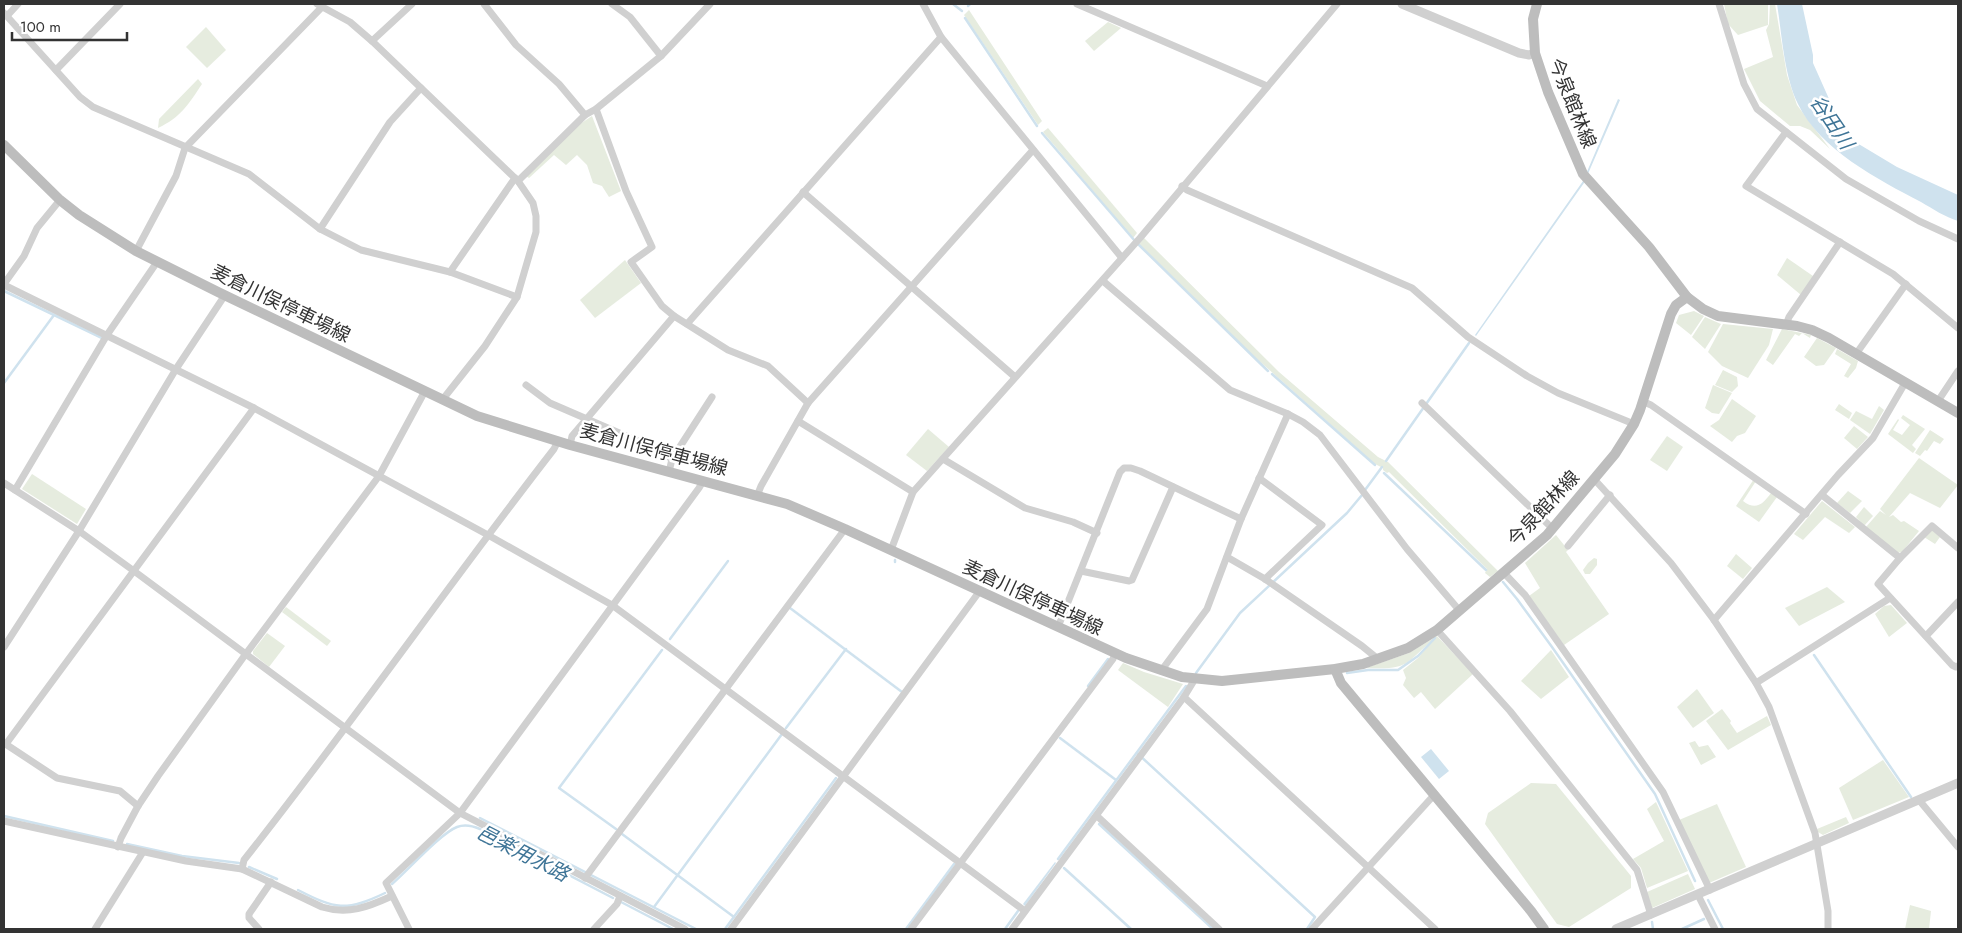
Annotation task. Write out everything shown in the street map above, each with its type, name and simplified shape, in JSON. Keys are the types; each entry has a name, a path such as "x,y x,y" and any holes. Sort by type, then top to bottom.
{"main road":[{"name":"今泉館林線","path":"1336,669 1378,659 1408,648 1437,630 1553,529 1615,454 1634,424 1644,402 1671,314 1676,305 1687,297 1640,236 1587,180 1548,92 1535,54 1533,24 1537,4"},
{"name":"麦倉川俣停車場線","path":"4,144 60,200 80,216 136,250 157,262 477,416 570,445 788,504 1115,654 1161,671 1195,679 1238,680 1336,669"},
{"path":"1687,297 1703,309 1718,316 1812,330 1958,413"},
{"path":"1336,669 1341,683 1435,794 1544,929"}],"street":[{"path":"18,4 5,15 80,97 93,107 249,174 320,229 361,250 450,272 517,297"},
{"path":"56,70 120,4"},
{"path":"372,41 412,4"},
{"path":"484,4 516,46 559,84 586,115"},
{"path":"612,4 630,17 661,56"},
{"path":"450,272 516,180 586,115 661,56 710,4"},
{"path":"923,4 942,37 1122,258"},
{"path":"1077,4 1268,86"},
{"path":"891,550 913,492 1103,281 1338,4"},
{"path":"1402,4 1519,54 1535,54"},
{"path":"1719,4 1744,84 1757,108 1846,179 1919,221 1958,239"},
{"path":"136,250 176,176 186,148 320,5 350,22 372,41 516,180 533,203 536,216 536,232 517,297 485,346 443,400"},
{"path":"687,324 942,37"},
{"path":"320,229 390,122 421,88"},
{"path":"596,109 626,191 652,247 631,262 662,306 674,316 728,350 768,366 808,403"},
{"path":"1786,132 1746,186 1893,274 1958,328"},
{"path":"757,496 808,403 1033,150"},
{"path":"1182,186 1187,190 1412,288 1468,337 1527,376 1558,393 1634,424"},
{"path":"803,192 1015,377"},
{"path":"60,200 37,228 24,256 4,284 254,408 488,534 612,605 726,687 1025,911"},
{"path":"1786,325 1789,317 1840,242"},
{"path":"15,490 107,335 157,262"},
{"path":"1103,281 1230,390 1303,422 1326,442 1407,549 1459,610"},
{"path":"1856,354 1906,284"},
{"path":"4,647 78,531 176,369 225,295"},
{"path":"570,445 572,436 674,316"},
{"path":"1938,401 1958,371"},
{"path":"1714,620 1872,438 1905,383"},
{"path":"526,385 550,403 654,448 672,460"},
{"path":"118,847 138,806 246,655 379,476 425,391"},
{"path":"669,472 672,460 712,397"},
{"path":"1644,402 1667,416 1806,514"},
{"path":"1422,403 1553,529"},
{"path":"138,806 120,791 57,778 5,743 254,408"},
{"path":"1161,671 1207,609 1240,519 1288,414"},
{"path":"798,420 913,492"},
{"path":"242,870 244,860 488,534 554,449 558,441"},
{"path":"944,459 1025,508 1074,522 1097,533"},
{"path":"1058,627 1120,472 1124,468 1131,468 1240,519"},
{"path":"1259,478 1322,525 1265,579"},
{"path":"1594,480 1671,562 1714,620 1756,683 1769,707 1817,844 1828,911 1828,929"},
{"path":"409,929 386,883 460,814 699,488 702,481"},
{"path":"4,483 78,531 134,571 460,814 685,929"},
{"path":"1081,571 1132,580 1173,487"},
{"path":"1568,546 1610,495"},
{"path":"1822,495 1900,558"},
{"path":"1958,548 1932,526 1900,558 1878,584 1952,665 1958,666"},
{"path":"585,878 845,529"},
{"path":"1227,557 1265,579 1378,659"},
{"path":"1504,573 1525,595 1663,792 1710,890"},
{"path":"731,929 979,592"},
{"path":"1756,683 1890,598"},
{"path":"1926,636 1958,602"},
{"path":"1437,630 1510,711 1637,870 1651,915"},
{"path":"912,929 1115,654"},
{"path":"1023,929 1014,926 1097,816 1184,697 1195,679"},
{"path":"1184,697 1436,929"},
{"path":"1616,929 1958,784"},
{"path":"1312,929 1435,794"},
{"path":"1919,800 1958,847"},
{"path":"1097,816 1219,929"},
{"path":"4,821 186,861 242,870 332,910 365,908 392,896"},
{"path":"94,929 143,852"},
{"path":"259,929 249,918 249,914 271,882"},
{"path":"1698,895 1715,929"},
{"path":"594,929 617,904 620,896"}],"shaded area":[{"path":"1724,4 1768,4 1768,25 1738,35 1728,24"},
{"path":"1770,4 1775,4 1787,75 1797,105 1830,149 1810,130 1800,126 1790,126 1760,101 1744,69 1773,57 1766,30 1769,24"},
{"path":"969,10 1042,121 1038,125 964,15"},
{"path":"1108,22 1121,28 1094,51 1085,41"},
{"path":"206,27 226,50 207,68 186,47"},
{"path":"198,79 202,84 188,104 173,119 158,128 159,119"},
{"path":"592,116 621,191 609,197 602,186 593,183 587,165 577,155 566,165 554,155 529,178 526,176 580,124"},
{"path":"1048,128 1137,233 1133,238 1043,132"},
{"path":"1144,238 1279,372 1378,457 1388,462 1498,571 1490,577 1485,573 1487,569 1389,472 1387,473 1383,468 1375,464 1248,351 1139,244"},
{"path":"1787,258 1813,276 1801,295 1777,275"},
{"path":"625,260 641,283 595,318 580,300"},
{"path":"1694,311 1704,316 1691,335 1676,323 1679,315"},
{"path":"1705,317 1721,324 1705,349 1692,337"},
{"path":"1723,324 1773,329 1769,345 1748,378 1722,366 1708,352"},
{"path":"1782,329 1802,333 1799,336 1795,334 1773,365 1766,360"},
{"path":"1817,338 1836,348 1824,365 1816,366 1804,357"},
{"path":"1837,349 1858,361 1856,368 1848,378 1844,376 1851,364 1835,354"},
{"path":"1723,370 1737,377 1738,386 1732,392 1715,385"},
{"path":"1713,385 1732,393 1719,414 1712,413 1705,408"},
{"path":"1732,399 1756,416 1745,433 1737,436 1732,442 1710,426 1719,420"},
{"path":"1839,404 1852,413 1849,419 1835,410"},
{"path":"1879,406 1884,410 1870,434 1850,420 1856,411 1872,419"},
{"path":"1903,415 1925,429 1912,445 1916,449 1913,453 1888,434 1898,419 1893,430 1902,435 1910,425 1901,418"},
{"path":"1854,426 1868,437 1857,449 1844,438"},
{"path":"928,429 949,447 927,471 906,455"},
{"path":"1930,430 1944,439 1940,444 1934,441 1927,451 1925,450 1920,456 1915,453"},
{"path":"1667,436 1683,447 1667,471 1650,460"},
{"path":"1919,458 1958,485 1940,508 1910,493 1889,517 1893,515 1901,522 1904,521 1919,531 1902,552 1897,553 1866,527 1880,511 1886,515 1880,509"},
{"path":"32,474 86,509 77,524 22,489"},
{"path":"1754,479 1756,481 1743,501 1755,506 1762,503 1771,493 1777,497 1759,522 1736,506"},
{"path":"1848,491 1862,501 1850,513 1837,503"},
{"path":"1822,501 1855,527 1849,533 1825,517 1803,540 1794,534"},
{"path":"1864,507 1873,516 1864,526 1856,517"},
{"path":"1931,529 1940,537 1935,544 1924,537"},
{"path":"1556,535 1568,550 1566,552 1609,614 1564,645 1529,596 1540,588 1525,563"},
{"path":"1736,554 1752,568 1743,579 1727,566"},
{"path":"1594,558 1597,559 1597,565 1590,574 1585,574 1583,570"},
{"path":"1827,587 1845,602 1799,626 1785,608"},
{"path":"1891,605 1907,623 1889,637 1875,614 1884,606"},
{"path":"286,607 331,641 327,646 282,612"},
{"path":"267,633 285,646 269,667 253,654 253,651"},
{"path":"1437,636 1473,674 1435,709 1421,692 1414,698 1403,685 1406,678 1403,670 1418,658 1435,638 1405,664 1391,668 1366,668 1409,653"},
{"path":"1551,650 1569,677 1541,699 1521,681"},
{"path":"1123,663 1144,672 1183,684 1168,707 1118,670"},
{"path":"1697,689 1714,713 1693,728 1677,707"},
{"path":"1722,709 1737,733 1767,716 1771,725 1728,750 1706,721"},
{"path":"1695,741 1699,747 1708,745 1716,757 1701,765 1689,743"},
{"path":"1883,760 1909,797 1853,820 1839,788"},
{"path":"1531,783 1556,784 1631,876 1631,888 1569,927 1557,924 1485,824 1488,813"},
{"path":"1656,802 1688,871 1647,888 1641,868 1633,859 1664,841 1647,809"},
{"path":"1717,804 1746,867 1709,883 1679,820"},
{"path":"1846,817 1849,823 1823,835 1818,832 1817,829"},
{"path":"1688,874 1695,889 1652,908 1647,892"},
{"path":"1910,905 1931,911 1929,929 1905,929"}],"water":[{"name":"谷田川","path":"1777,4 1802,4 1813,63 1838,119 1857,143 1897,167 1958,195 1958,221 1869,173 1835,149 1820,135 1808,120 1793,93 1784,55"},
{"path":"1618,99 1620,100 1584,183 1476,336 1583,181"},
{"path":"1431,749 1449,771 1439,779 1421,757"},
{"path":"1056,863 1025,906 1023,904"}],"waterway":[{"path":"953,4 962,11"},
{"path":"965,18 1037,126"},
{"path":"1042,133 1135,241"},
{"path":"1138,244 1268,371"},
{"path":"4,291 102,338"},
{"path":"4,383 54,315"},
{"path":"1386,461 1469,343"},
{"path":"1272,374 1375,465"},
{"path":"1365,490 1382,467"},
{"path":"1384,473 1486,570"},
{"path":"1196,673 1240,613 1347,513 1362,495"},
{"path":"670,639 728,561"},
{"path":"1503,582 1552,647 1655,794 1695,881"},
{"path":"790,608 902,692"},
{"path":"1347,673 1368,670 1398,670 1418,656 1435,638"},
{"path":"786,728 846,649"},
{"path":"616,829 559,788 662,650"},
{"path":"1814,655 1911,797"},
{"path":"1088,686 1108,659"},
{"path":"1058,859 1186,686"},
{"path":"654,907 782,734"},
{"path":"1060,738 1116,780"},
{"path":"1137,753 1315,917 1307,929"},
{"path":"725,929 836,778"},
{"name":"邑楽用水路","path":"4,816 113,841"},
{"path":"480,818 696,929"},
{"path":"1099,824 1213,929"},
{"name":"邑楽用水路","path":"392,884 450,831 460,826 472,826 613,898"},
{"path":"622,834 734,917"},
{"name":"邑楽用水路","path":"127,844 182,856 239,863"},
{"path":"906,929 954,864"},
{"name":"邑楽用水路","path":"249,867 277,879"},
{"path":"1064,868 1131,929"},
{"name":"邑楽用水路","path":"298,890 322,901 341,906 360,903 385,893"},
{"path":"1708,900 1723,929"},
{"name":"邑楽用水路","path":"621,902 673,929"},
{"path":"1005,929 1018,911"},
{"path":"1682,929 1704,919"},
{"path":"1652,922 1653,929"}]}
